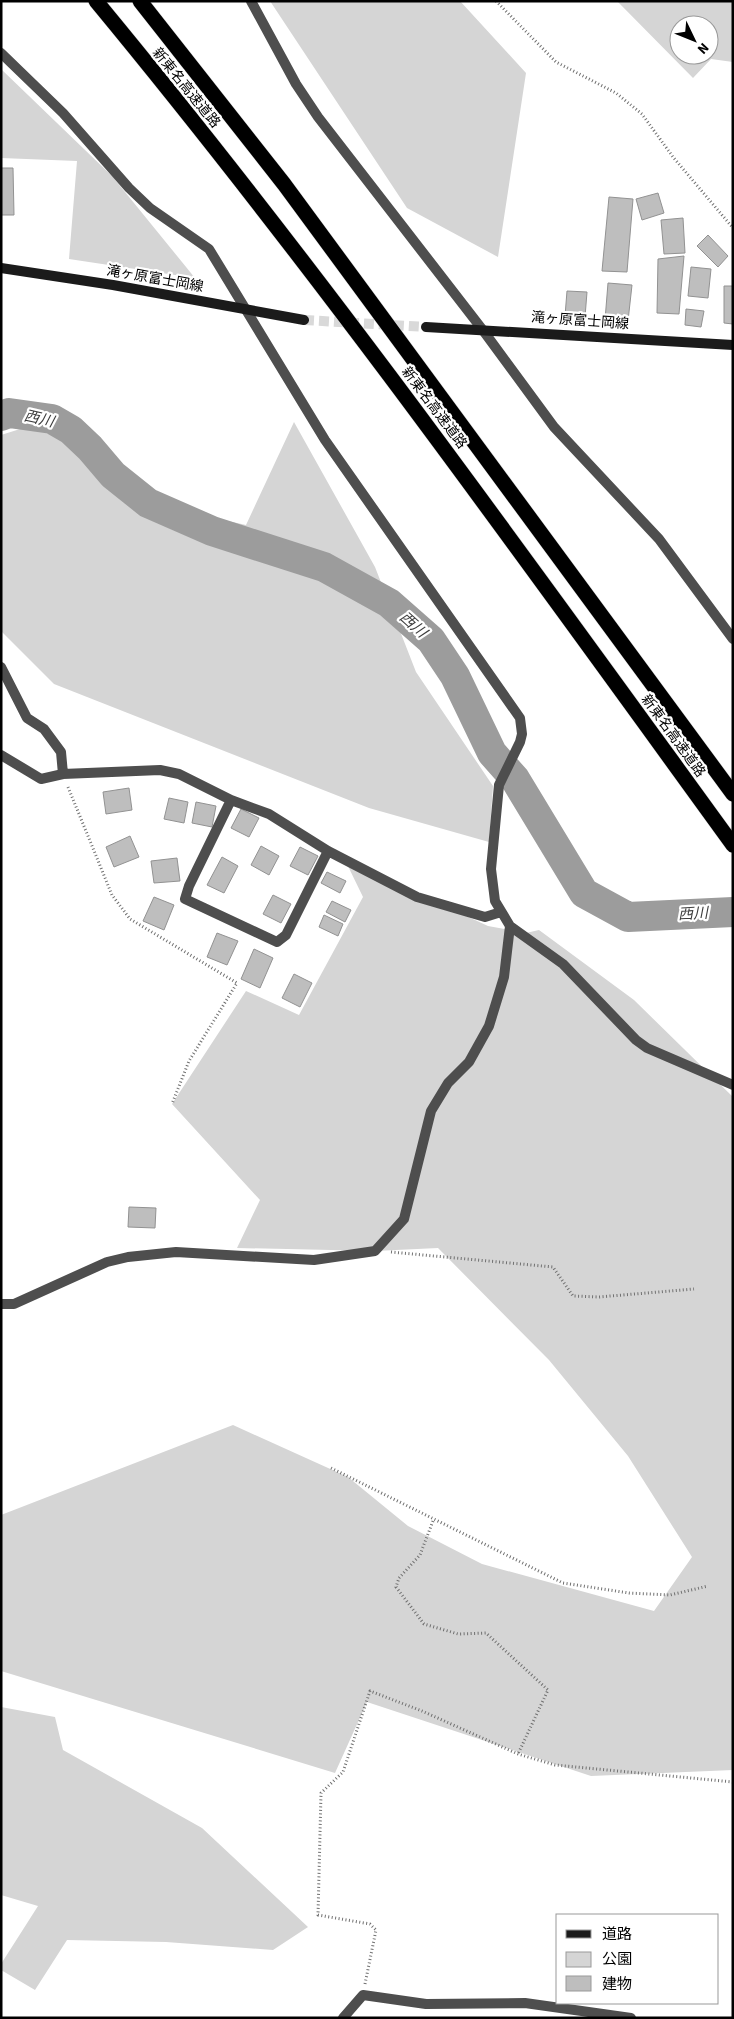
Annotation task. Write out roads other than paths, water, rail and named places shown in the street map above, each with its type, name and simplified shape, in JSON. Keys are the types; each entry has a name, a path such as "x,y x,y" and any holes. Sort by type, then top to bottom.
{"highway":[{"name":"新東名高速道路","path":"96,1 255,200 442,445 733,845"},
{"name":"新東名高速道路","path":"140,1 284,184 733,794"}],"main road":[{"name":"滝ヶ原富士岡線","path":"1,268 304,320"},
{"name":"滝ヶ原富士岡線","path":"426,327 733,344"}],"street":[{"path":"251,1 296,84 318,116 482,329 554,427 659,539 733,639"},
{"path":"1,53 63,113 129,188 150,208 208,249 325,440 520,718 522,734 499,785 490,869 495,901 510,926 563,964 636,1040 647,1048 733,1085"},
{"path":"1,666 27,718 44,729 61,752 63,774"},
{"path":"1,755 41,779 63,774 160,770 179,774 231,800 269,814 328,851 417,897 486,917 501,912"},
{"path":"231,800 189,886 185,899 277,942 286,935 328,851"},
{"path":"1,1304 14,1304 107,1262 128,1257 176,1252 314,1260 375,1251 404,1218 431,1111 448,1084 469,1062 489,1026 504,977 510,926"},
{"path":"343,2018 363,1995 426,2004 525,2002 631,2018"}],"waterway":[{"name":"西川","path":"1,416 9,413 52,419 71,430 90,448 113,475 148,503 212,531 324,567 389,603 431,640 455,676 492,753 515,779 584,893 628,917 733,912"}],"tunnel":[{"path":"304,320 426,327"}]}
